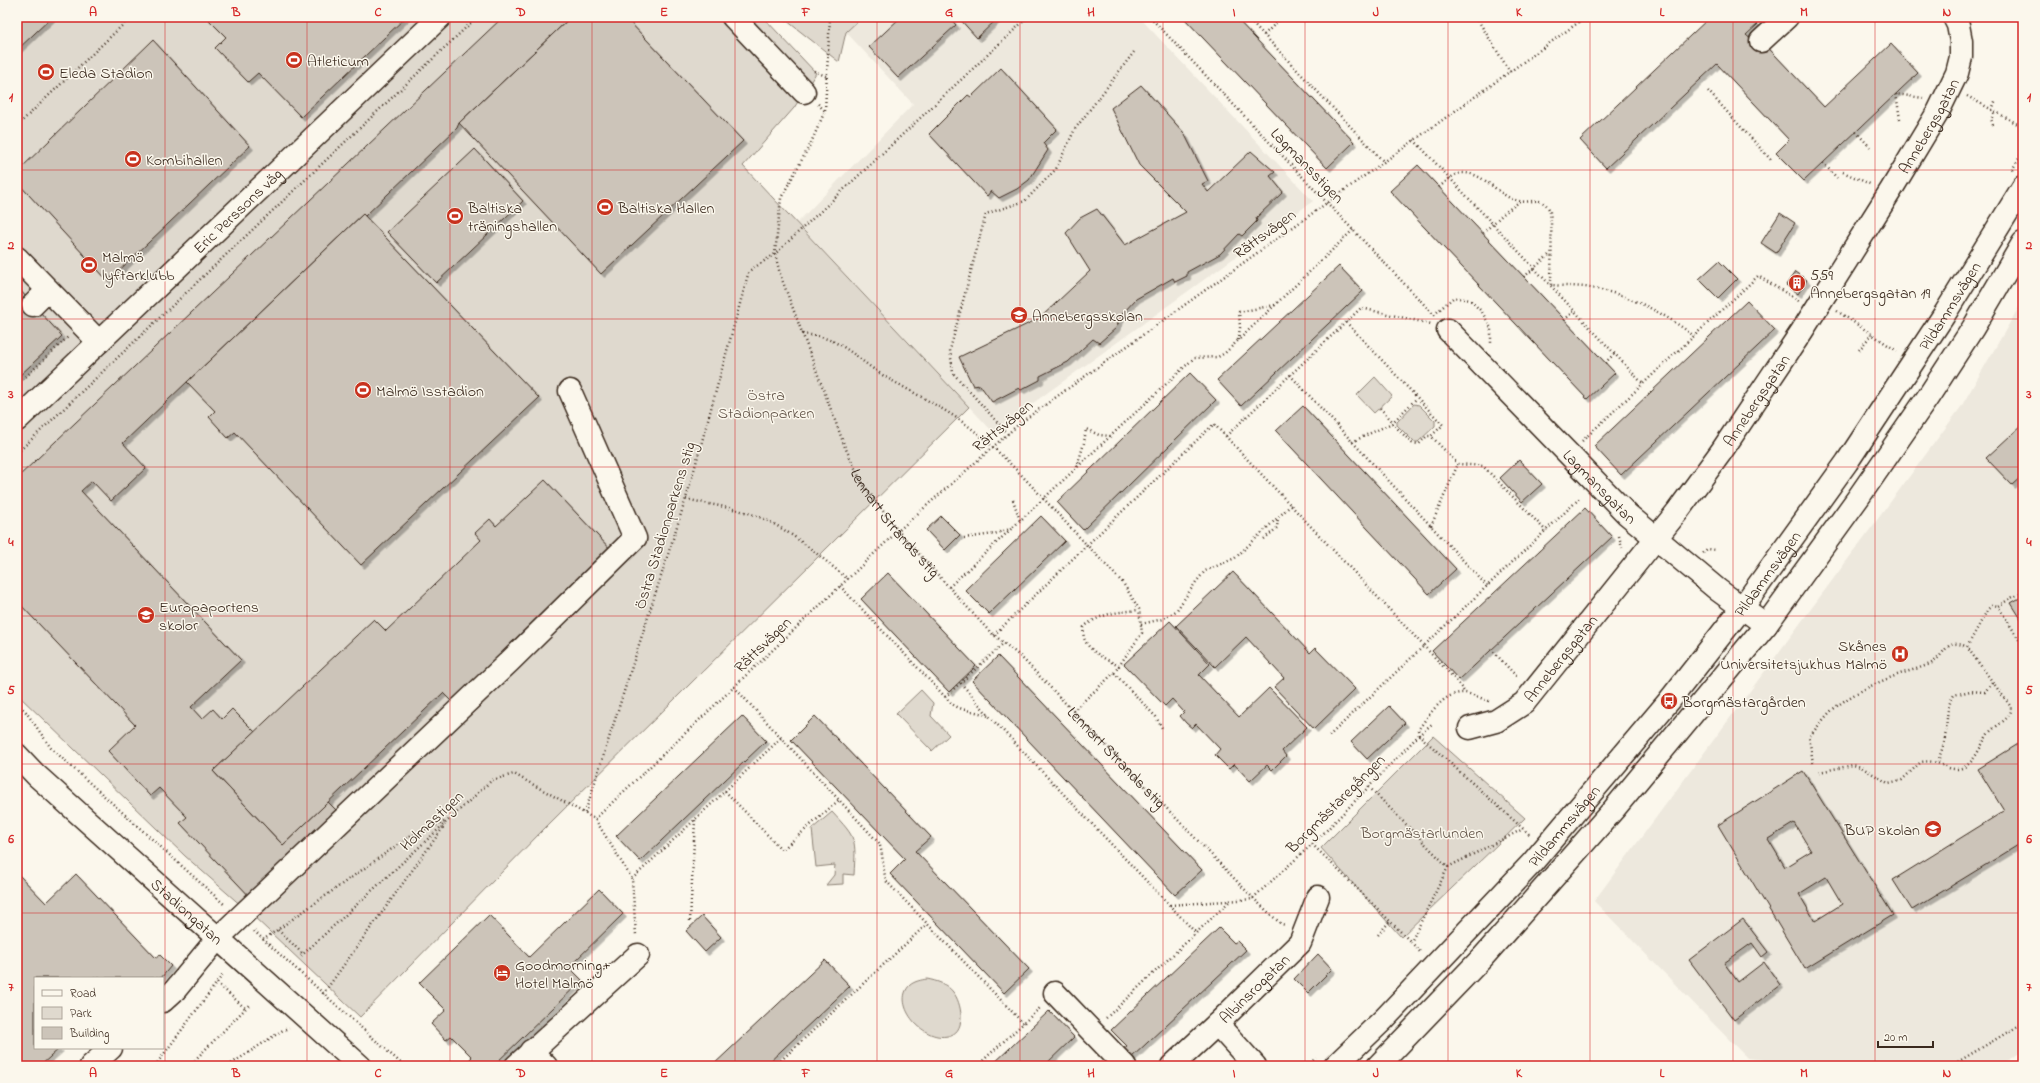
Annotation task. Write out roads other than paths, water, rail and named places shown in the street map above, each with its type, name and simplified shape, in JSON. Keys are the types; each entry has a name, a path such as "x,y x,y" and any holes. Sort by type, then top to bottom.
{"main road":[{"name":"Eric Perssons väg","path":"17,420 440,17"},
{"path":"733,17 804,92"},
{"path":"1761,41 1787,17"},
{"name":"Annebergsgatan","path":"1470,728 1496,721 1524,703 1677,512 1721,452 1802,331 1820,300 1891,190 1950,89 1961,57 1961,41 1958,26 1954,17"},
{"name":"Pildammsvägen","path":"1335,1066 1384,1019 1532,863 1669,701 1742,608 1847,462 1944,316 2023,187"},
{"name":"Pildammsvägen","path":"1378,1066 1483,957 1669,744 1766,625 1928,397 1973,328 2023,244"},
{"path":"17,258 41,297 82,324 99,342"},
{"name":"Lagmansgatan","path":"1436,325 1627,514 1655,539 1742,608 1766,625"},
{"path":"164,1000 176,990 217,939 504,667 635,538 570,391"},
{"name":"Stadiongatan","path":"17,755 36,775 360,1066"},
{"name":"Albinsrogatan","path":"1172,1066 1218,1024 1300,943 1318,897"},
{"path":"531,1061 638,955"},
{"path":"1055,992 1125,1066"},
{"path":"1218,1024 1255,1066"},
{"path":"91,1066 110,1049"}],"place":[{"name":"Atleticum","path":"294,60"},
{"name":"Eleda Stadion","path":"46,72"},
{"name":"Kombihallen","path":"133,159"},
{"name":"Baltiska Hallen","path":"605,207"},
{"name":"Baltiska träningshallen","path":"455,216"},
{"name":"Malmö lyftarklubb","path":"89,265"},
{"name":"559 Annebergsgatan 19","path":"1797,283"},
{"name":"Annebergsskolan","path":"1019,315"},
{"name":"Malmö Isstadion","path":"363,390"},
{"name":"Europaportens skolor","path":"146,615"},
{"name":"Skånes Universitetsjukhus Malmö","path":"1900,654"},
{"name":"Borgmästargården","path":"1669,701"},
{"name":"BUP skolan","path":"1933,829"},
{"name":"Goodmorning+ Hotel Malmö","path":"502,973"}],"park label":[{"name":"Östra Stadionparken","path":"766,403"},
{"name":"Borgmästarlunden","path":"1422,832"}]}
